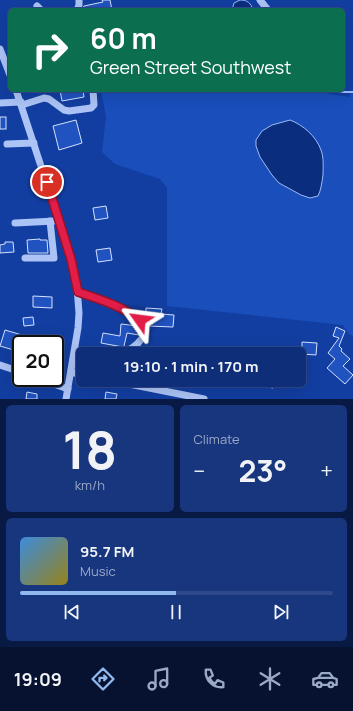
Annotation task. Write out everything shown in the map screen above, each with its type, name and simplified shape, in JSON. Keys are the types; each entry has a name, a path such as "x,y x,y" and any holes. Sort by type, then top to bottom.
{"street":[{"path":"260,0 266,8"},
{"path":"0,49 8,70"},
{"path":"17,92 71,259 78,292 78,328 66,399"},
{"path":"0,103 21,104 49,98 64,110 69,111 91,108 94,105 93,92"},
{"path":"7,144 34,143"},
{"path":"25,258 54,258 50,221"},
{"path":"15,223 59,221"},
{"path":"78,292 97,298 130,312 140,320 145,335 132,347"},
{"path":"0,365 12,369"},
{"path":"71,372 76,373"},
{"path":"62,387 68,389"},
{"path":"144,387 204,399"}],"shaded area":[{"path":"240,0 245,1 248,2 252,8 233,8 234,3"},
{"path":"353,90 353,336 349,334 343,325 167,306 167,188 160,179 115,164 102,152 106,117 101,92 318,92 349,97"},
{"path":"290,120 300,125 308,132 316,140 321,150 323,159 323,175 321,189 318,196 310,198 301,195 279,183 260,157 256,146 256,140 262,131 272,125"}],"building":[{"path":"102,0 110,0 112,8 83,8 84,6 103,2"},
{"path":"60,92 83,92 84,97 62,101"},
{"path":"0,117 6,117 6,129 0,129"},
{"path":"76,120 82,143 59,150 53,126"},
{"path":"106,206 108,218 95,220 93,208"},
{"path":"27,240 47,240 48,253 28,253"},
{"path":"5,242 13,242 14,252 0,253 0,245 5,244"},
{"path":"110,248 112,260 98,262 96,250"},
{"path":"33,296 52,297 52,308 33,307"},
{"path":"146,308 162,309 161,314 174,315 173,327 148,326 146,320"},
{"path":"33,317 34,325 24,326 23,318"},
{"path":"121,324 138,326 139,335 127,333 123,347 101,343 103,333 120,336"},
{"path":"336,327 345,331 339,346 342,349 341,351 350,359 343,366 353,375 345,384 327,368 335,359 328,353 339,338 333,336"},
{"path":"5,330 22,335 12,335 12,350 0,346"},
{"path":"302,342 317,343 316,355 306,354 306,347 302,347"},
{"path":"27,392 37,394 37,399 26,399"},
{"path":"106,392 117,394 116,399 105,399"}],"waterway":[{"path":"345,92 353,92"}],"route":[{"path":"47,182 71,259 78,292 97,298 130,312 140,320"}]}
